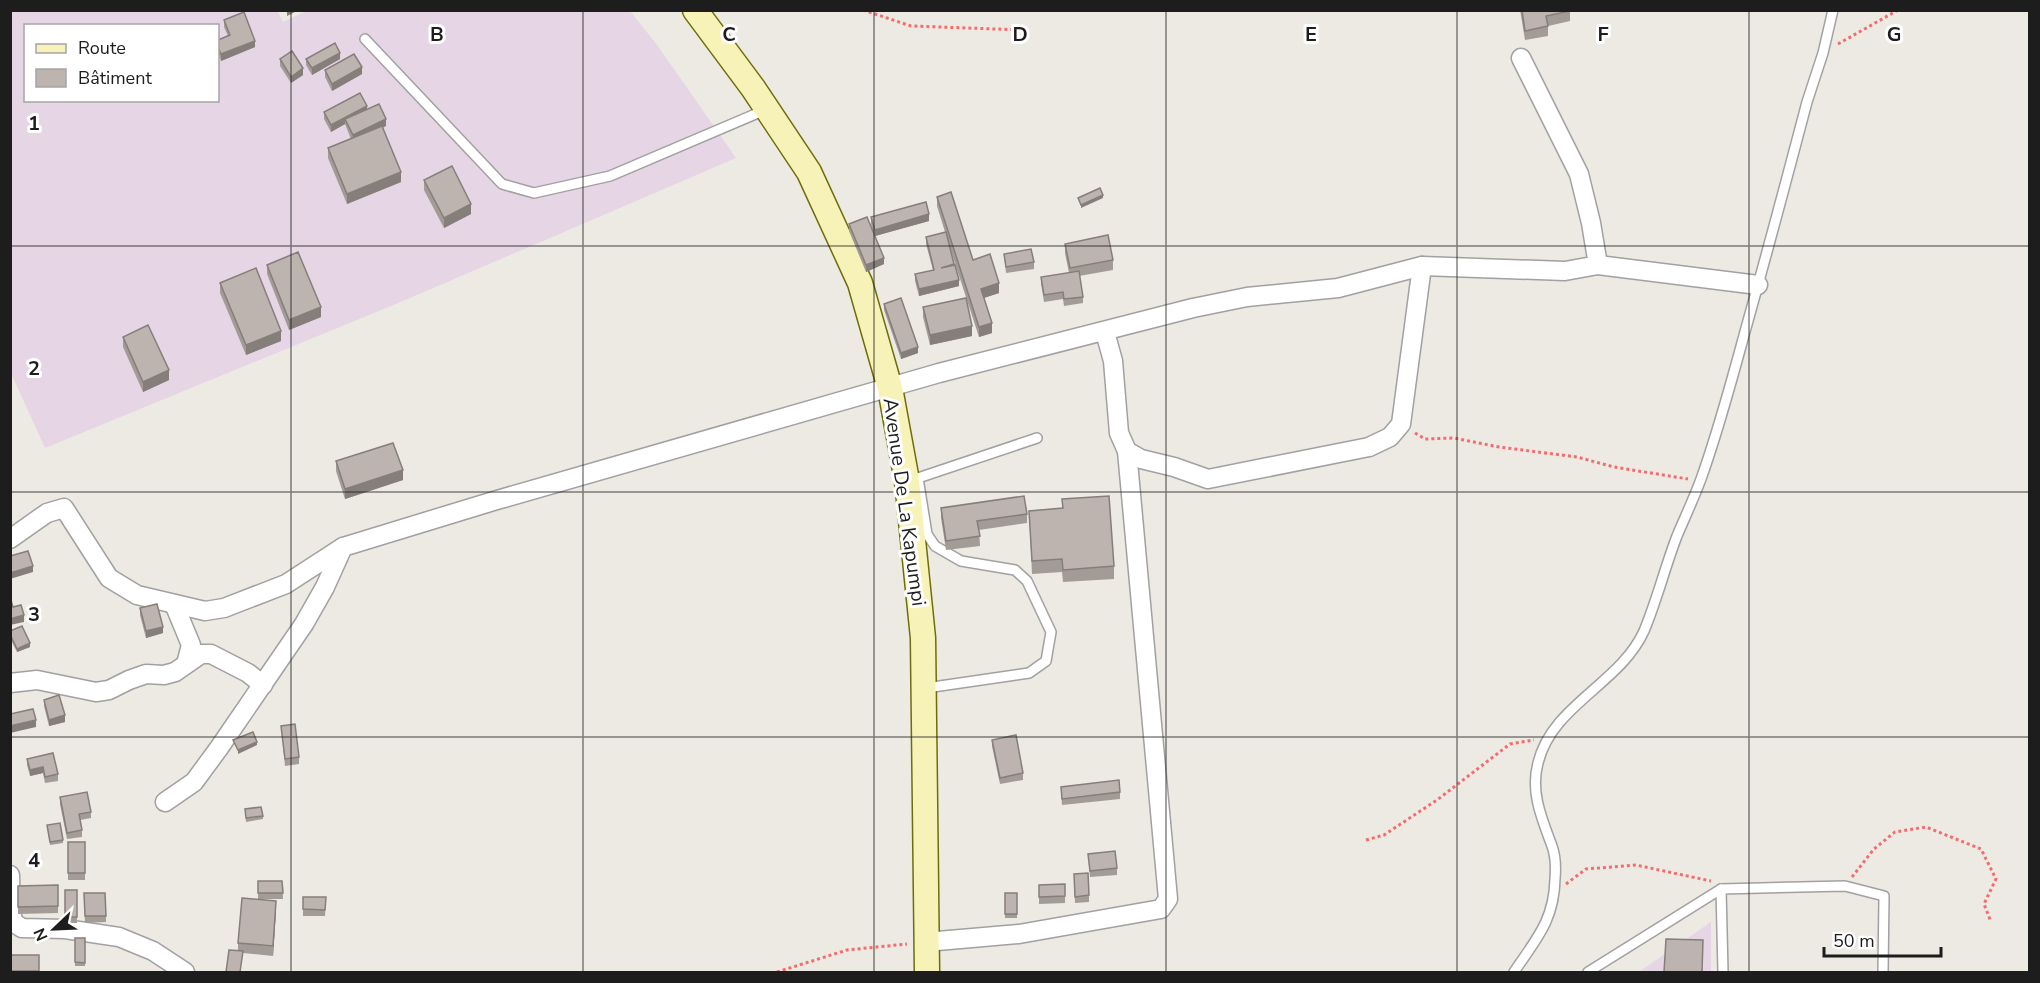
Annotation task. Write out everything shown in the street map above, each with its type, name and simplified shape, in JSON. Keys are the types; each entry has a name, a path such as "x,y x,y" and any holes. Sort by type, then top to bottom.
{"main road":[{"name":"Avenue De La Kapumpi","path":"696,10 809,171 860,283 913,480 923,638 927,972"}],"street":[{"path":"1521,58 1579,174 1598,265"},
{"path":"10,539 47,513 63,508 109,578 137,595 206,610 224,608 286,584 343,547 497,500 939,373 1193,308 1246,297 1338,288 1422,266 1564,271 1598,265 1758,285"},
{"path":"1127,451 1141,459 1208,479 1369,447 1390,437 1401,424 1422,266"},
{"path":"926,942 1019,934 1161,909 1168,899 1127,451 1119,433 1113,361 1105,332"},
{"path":"165,802 194,782 263,685 304,624 325,587 343,547"},
{"path":"174,604 191,645 186,664"},
{"path":"10,683 37,680 96,692 109,690 147,674 164,675 175,672 201,654 211,654 248,673 263,685"},
{"path":"10,875 12,925 22,928 65,929 119,937 153,951 185,972"}],"lane":[{"path":"1514,972 1547,922 1555,892 1556,862 1536,799 1535,782 1538,763 1547,738 1568,713 1618,668 1633,650 1643,632 1677,537 1701,481 1721,419 1833,10"},
{"path":"365,39 502,184 534,193 610,176 767,109"},
{"path":"923,688 1029,674 1046,661 1051,632 1027,581 1015,570 961,561 935,546 927,534 913,480 1037,438"},
{"path":"1588,972 1721,889 1845,886 1884,896 1883,972"},
{"path":"1721,889 1722,972"}],"path":[{"path":"863,10 911,26 1024,30"},
{"path":"1823,52 1898,10"},
{"path":"1401,424 1425,439 1454,438 1701,481"},
{"path":"1366,840 1384,835 1437,800 1510,744 1547,738"},
{"path":"1845,886 1874,849 1895,832 1926,827 1981,849 1996,879 1984,904 1991,922"},
{"path":"1555,892 1586,869 1636,865 1714,882 1721,889"},
{"path":"777,972 847,951 926,942"}],"shaded area":[{"path":"277,10 283,22 308,10 630,11 657,45 736,158 403,301 45,448 11,373 10,11"},
{"path":"1711,922 1711,972 1639,972"}],"building":[{"path":"1522,10 1570,11 1546,16 1548,26 1525,31"},
{"path":"244,12 255,41 221,54 219,40 230,35 224,20"},
{"path":"335,43 340,53 312,68 306,59"},
{"path":"292,51 303,68 291,77 280,59"},
{"path":"354,54 362,67 332,84 325,70"},
{"path":"360,93 367,106 331,125 324,112"},
{"path":"379,104 386,119 353,135 345,119"},
{"path":"382,126 401,172 347,194 328,148"},
{"path":"452,166 471,204 444,218 424,180"},
{"path":"1100,188 1103,195 1081,205 1078,198"},
{"path":"951,192 973,260 990,254 999,283 981,289 992,323 979,327 937,197"},
{"path":"926,202 929,214 875,230 871,217"},
{"path":"867,217 884,258 866,265 849,224"},
{"path":"946,232 954,264 941,268 955,265 959,280 919,289 915,274 934,270 926,237"},
{"path":"1108,235 1113,260 1070,268 1065,244"},
{"path":"1031,249 1034,262 1006,267 1004,254"},
{"path":"298,252 321,307 289,320 267,265"},
{"path":"256,268 281,331 246,345 220,283"},
{"path":"1079,271 1083,297 1064,299 1063,292 1044,295 1041,277"},
{"path":"901,298 918,347 901,353 884,304"},
{"path":"966,298 972,326 930,335 923,307"},
{"path":"148,325 169,370 143,382 123,337"},
{"path":"393,443 403,470 345,489 336,461"},
{"path":"1024,496 1027,514 977,521 980,536 946,541 941,508"},
{"path":"1109,496 1114,566 1063,570 1062,559 1032,561 1029,511 1063,508 1062,499"},
{"path":"28,551 33,566 10,573 10,556"},
{"path":"10,597 13,607 21,605 24,615 10,619"},
{"path":"157,604 163,627 146,631 140,608"},
{"path":"22,626 30,643 17,649 10,631"},
{"path":"59,695 65,715 49,720 44,700"},
{"path":"33,709 36,720 10,726 10,714"},
{"path":"295,724 299,757 285,759 281,726"},
{"path":"253,732 257,742 238,750 233,740"},
{"path":"1016,735 1023,773 1000,778 992,740"},
{"path":"53,753 58,774 45,777 43,767 30,770 27,759"},
{"path":"1119,780 1120,792 1062,799 1061,787"},
{"path":"87,792 91,812 79,814 82,830 67,833 60,797"},
{"path":"261,807 263,816 246,818 245,809"},
{"path":"60,823 63,840 50,842 47,825"},
{"path":"68,842 85,842 85,873 68,873"},
{"path":"1115,851 1117,868 1090,871 1088,854"},
{"path":"1088,873 1089,895 1075,897 1074,874"},
{"path":"258,881 282,881 283,893 258,893"},
{"path":"1065,884 1065,896 1039,897 1039,885"},
{"path":"58,885 58,906 18,907 18,886"},
{"path":"65,890 77,890 77,917 65,917"},
{"path":"84,893 105,893 106,916 85,916"},
{"path":"1005,893 1017,893 1017,914 1005,914"},
{"path":"303,897 326,897 325,910 303,909"},
{"path":"242,898 276,901 273,946 238,943"},
{"path":"75,938 85,938 85,963 75,962"},
{"path":"1666,939 1703,940 1702,972 1664,972"},
{"path":"229,950 243,951 240,972 226,972"},
{"path":"10,955 39,955 39,971 10,971"}]}
